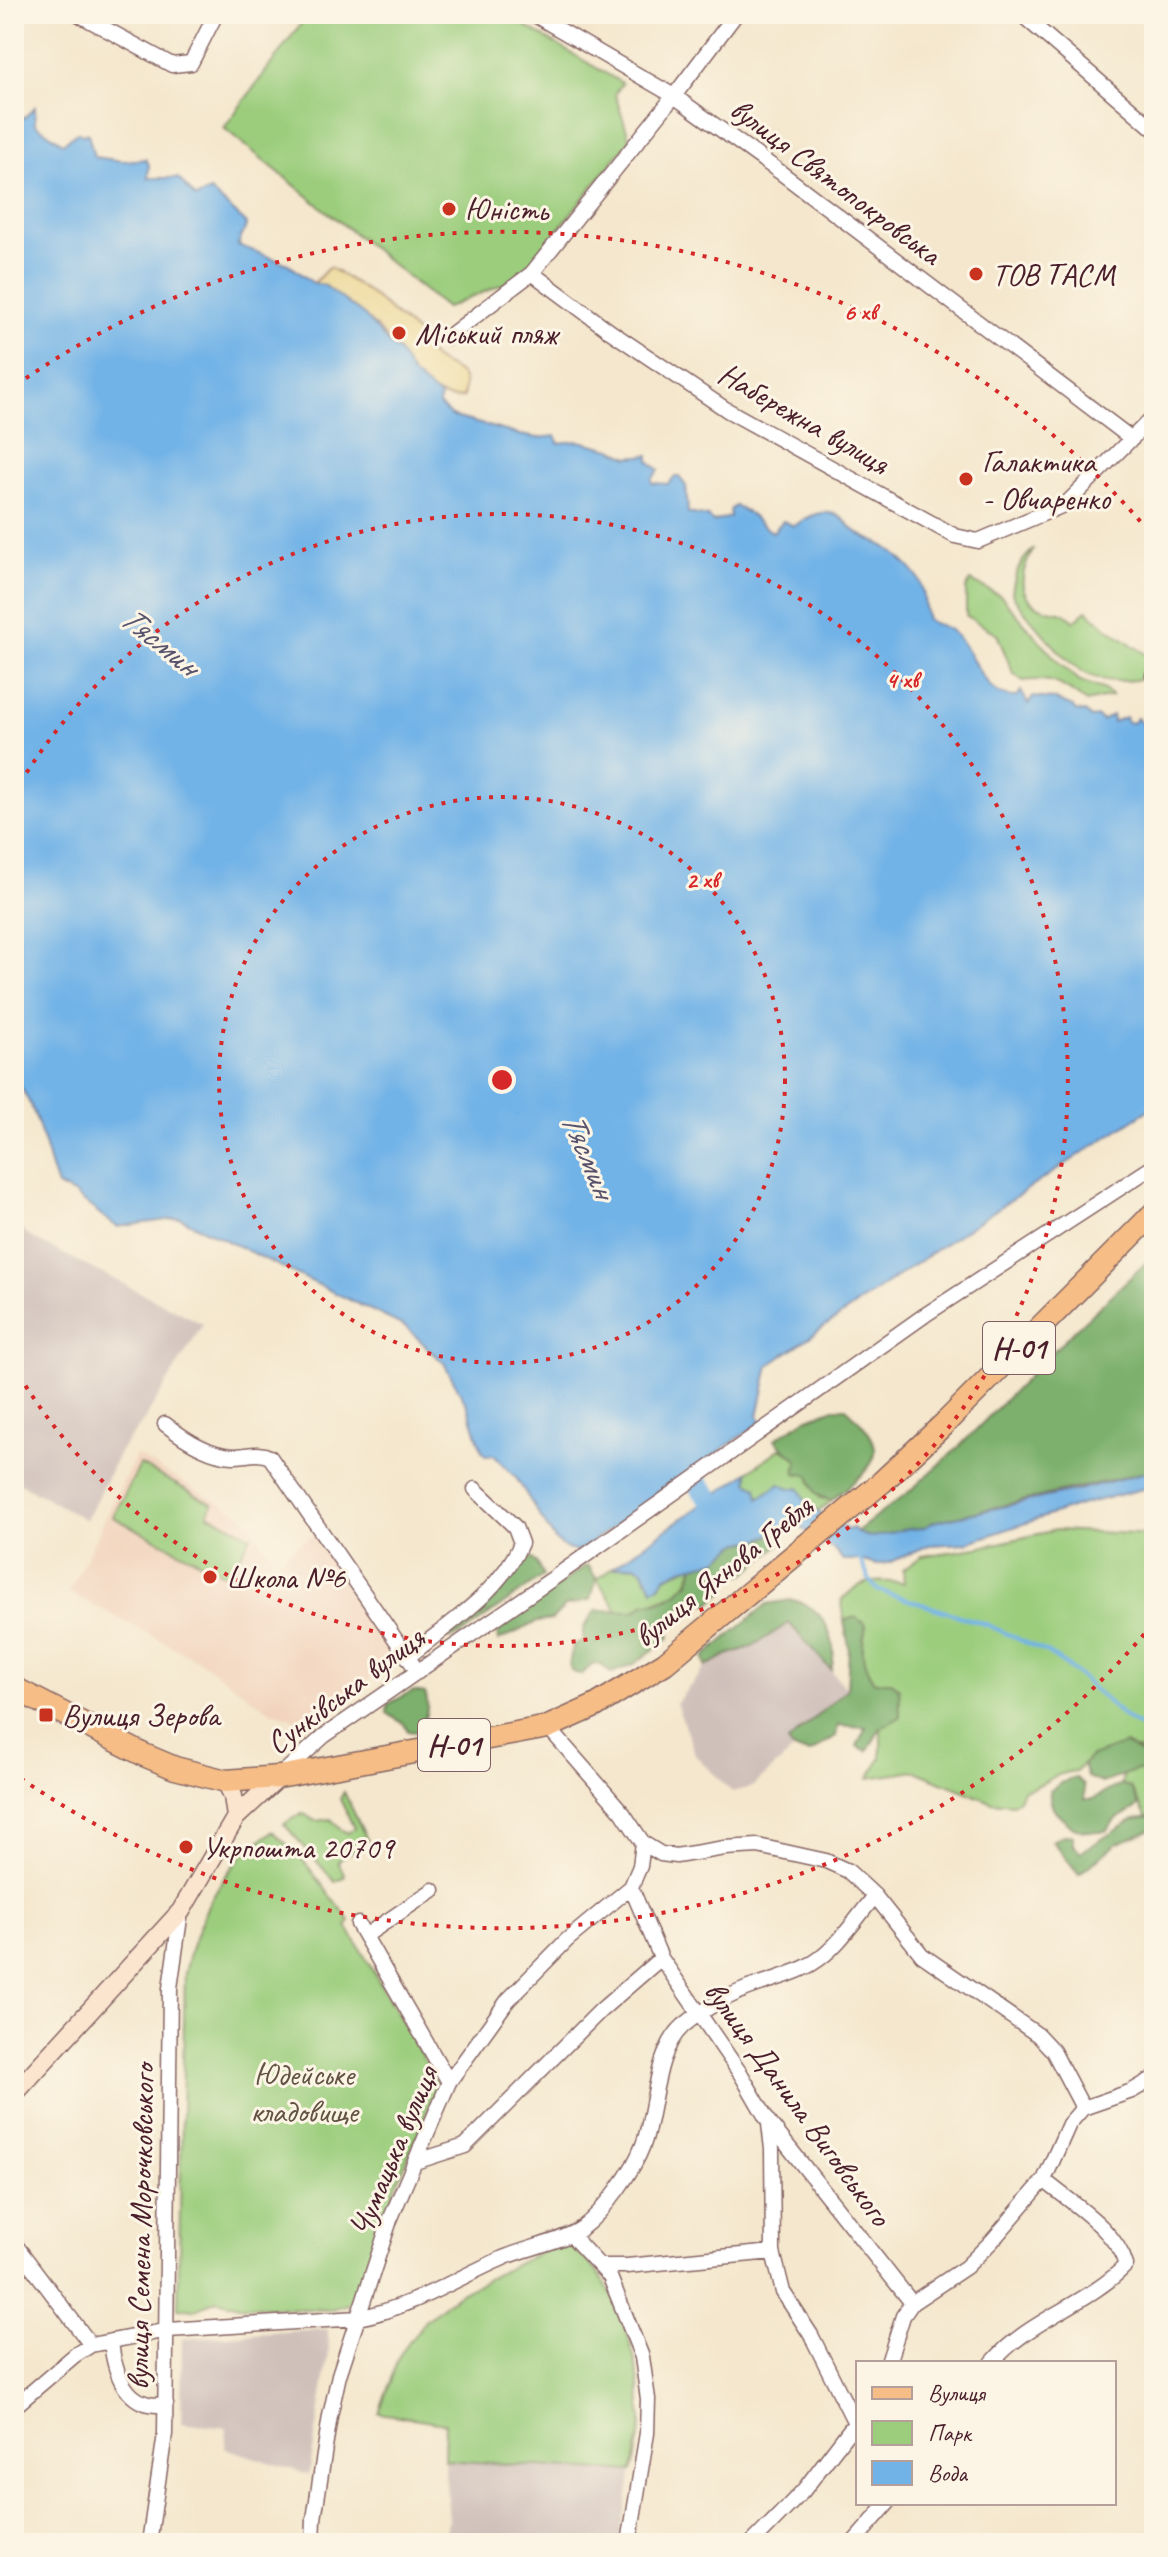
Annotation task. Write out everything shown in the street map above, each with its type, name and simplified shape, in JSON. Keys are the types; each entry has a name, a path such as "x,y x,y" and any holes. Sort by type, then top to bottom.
{"main road":[{"name":"вулиця Яхнова Гребля","path":"226,1781 279,1777 548,1727 595,1706 665,1663 882,1482 933,1435 1154,1213"},
{"name":"Н-01","path":"14,1689 144,1755 175,1768 226,1781"}],"street":[{"path":"78,14 172,65 191,63 216,14"},
{"name":"вулиця Святопокровська","path":"533,14 674,96 792,181 1132,439"},
{"path":"448,337 532,273 736,14"},
{"path":"1021,14 1154,129"},
{"name":"Набережна вулиця","path":"532,273 611,332 727,410 955,536 978,541 1066,504 1132,439"},
{"path":"1132,439 1154,416"},
{"name":"Сунківська вулиця","path":"14,2094 181,1911 236,1817 324,1736 925,1315 1154,1166"},
{"path":"165,1424 184,1438 220,1454 235,1456 260,1452 270,1457 418,1672"},
{"name":"Сунківська вулиця","path":"408,1657 495,1582 521,1543 515,1527 475,1489"},
{"path":"548,1727 606,1792 643,1843 661,1854 676,1856 758,1846 787,1850 848,1871 875,1896 922,1955 1038,2035 1053,2051 1083,2108"},
{"path":"226,1781 233,1796 236,1817"},
{"name":"Чумацька вулиця","path":"313,2543 314,2519 339,2375 390,2220 449,2082 508,2000 567,1940 631,1887 640,1866 643,1843"},
{"path":"640,1866 661,1854"},
{"name":"вулиця Данила Виговського","path":"631,1887 661,1958 742,2076 768,2121 912,2303"},
{"path":"433,1890 361,1930 449,2082"},
{"path":"14,2407 91,2345 168,2330 378,2315 500,2259 571,2235 585,2226 631,2169 643,2144 670,2044 680,2028 753,1986 798,1972 816,1962 875,1896"},
{"name":"вулиця Семена Морочковського","path":"149,2543 165,2434 170,1988 181,1911"},
{"path":"415,2162 465,2146 601,2010 661,1958"},
{"path":"889,2361 903,2316 912,2303 966,2267 1044,2180 1069,2124 1083,2108 1132,2091 1154,2078"},
{"path":"768,2121 772,2149 773,2252 783,2292 811,2335 856,2419"},
{"path":"994,2361 1017,2340 1111,2282 1126,2265 1122,2251 1108,2233 1044,2180"},
{"path":"571,2235 610,2277 642,2357 648,2399 647,2433 629,2543"},
{"name":"вулиця Семена Морочковського","path":"14,2243 91,2345"},
{"path":"601,2266 773,2252"},
{"path":"111,2341 113,2364 120,2380 142,2404 152,2407 166,2404"},
{"path":"757,2542 803,2491 856,2422"},
{"path":"853,2543 886,2505"}],"shaded area":[{"path":"14,1223 32,1238 203,1324 145,1419 120,1451 86,1520 14,1480"},
{"name":"Школа №6","path":"136,1455 245,1517 275,1561 314,1534 399,1659 305,1723 268,1710 200,1661 69,1592"},
{"path":"789,1623 847,1689 789,1742 794,1750 752,1787 732,1792 696,1756 676,1703 706,1667 727,1655 751,1647"},
{"path":"328,2329 329,2353 309,2475 225,2448 227,2428 181,2423 182,2339"},
{"path":"444,2460 632,2472 619,2543 443,2543 449,2519"}],"green space":[{"name":"Юність","path":"308,14 505,14 622,83 615,94 630,140 520,277 446,308 224,128"},
{"path":"1034,549 1023,575 1024,591 1028,598 1045,609 1066,614 1074,621 1087,610 1154,660 1149,674 1139,679 1120,681 1095,678 1076,667 1058,650 1012,594 1018,569"},
{"path":"971,581 1001,596 1059,663 1080,681 1103,689 1112,696 1086,702 1057,683 1023,681 1013,673 997,634 966,616 966,588"},
{"path":"1154,1255 1154,1470 933,1522 920,1531 907,1530 869,1538 856,1532 910,1491 959,1447 1064,1340"},
{"path":"834,1408 846,1408 862,1424 875,1448 869,1467 832,1500 816,1492 809,1475 795,1473 798,1462 775,1439 806,1419"},
{"path":"781,1448 798,1462 795,1473 809,1475 820,1498 832,1500 818,1512 808,1506 802,1496 759,1499 748,1482 748,1472"},
{"path":"140,1465 213,1504 208,1514 251,1536 229,1577 113,1517"},
{"path":"1056,1530 1154,1535 1154,1761 1144,1758 1137,1749 1104,1752 1076,1771 1023,1790 1013,1804 991,1802 915,1771 869,1778 881,1758 881,1728 900,1717 899,1688 891,1682 874,1682 863,1655 866,1625 855,1617 844,1621 842,1600 856,1587 870,1582 904,1583 903,1570 922,1556 977,1548"},
{"path":"780,1531 781,1543 745,1574 732,1575 726,1580 724,1591 709,1604 691,1600 682,1604 678,1618 665,1625 670,1637 634,1664 611,1673 593,1663 581,1675 571,1671 573,1645 583,1641 583,1629 596,1610 635,1611 645,1603 660,1602 690,1581 694,1565 717,1560 737,1544"},
{"path":"524,1553 536,1562 543,1576 451,1639 446,1633"},
{"path":"587,1565 597,1579 590,1600 565,1606 552,1620 537,1622 498,1641 504,1623"},
{"path":"634,1565 642,1569 646,1579 660,1586 665,1577 694,1565 687,1582 678,1592 637,1610 618,1611 597,1579 612,1568"},
{"path":"791,1600 812,1609 826,1626 833,1647 831,1670 789,1623 751,1647 727,1655 706,1667 704,1657 767,1604"},
{"path":"855,1617 866,1625 863,1654 874,1682 891,1682 899,1688 900,1717 881,1728 867,1751 857,1746 866,1727 838,1725 836,1736 810,1753 794,1750 788,1742 847,1689 849,1646 844,1621"},
{"path":"413,1691 425,1693 427,1703 425,1719 416,1732 408,1731 404,1724 387,1713 388,1704"},
{"path":"1125,1744 1154,1760 1154,1775 1137,1770 1102,1783 1087,1777 1083,1764 1091,1756"},
{"path":"1137,1770 1154,1775 1154,1817 1147,1818 1131,1788 1121,1784 1124,1774"},
{"path":"1075,1777 1084,1785 1085,1799 1093,1799 1121,1784 1131,1788 1139,1806 1115,1820 1106,1831 1080,1830 1058,1815 1050,1798 1050,1791"},
{"path":"344,1792 368,1842 338,1861 345,1876 335,1882 284,1824 302,1813 316,1821 331,1819 348,1833 354,1828 340,1799"},
{"path":"1154,1817 1154,1828 1116,1844 1079,1874 1052,1841 1063,1835 1073,1836 1073,1845 1081,1852 1134,1819"},
{"name":"Юдейське кладовище","path":"273,1831 303,1860 350,1921 347,1926 438,2084 386,2211 357,2295 348,2304 328,2310 239,2306 217,2300 193,2310 178,2308 185,1972 199,1926 219,1885 243,1855"},
{"path":"569,2246 601,2276 621,2315 634,2356 641,2417 632,2472 444,2460 445,2423 379,2413 399,2356 425,2321 456,2295 550,2247"}],"sand":[{"name":"Міський пляж","path":"329,267 367,291 422,336 433,357 461,375 464,380 463,397 446,397 429,389 413,376 399,352 370,322 314,283"}],"water":[{"path":"35,107 35,124 63,143 78,132 83,135 88,133 94,157 123,161 146,159 148,178 178,178 196,198 210,191 245,222 238,245 288,264 313,283 324,285 365,316 399,352 412,374 440,397 439,405 451,416 520,435 538,438 556,436 558,443 579,441 612,449 629,457 649,455 649,461 659,470 652,483 668,484 679,477 686,486 688,513 708,517 713,522 730,517 730,510 735,506 773,532 783,521 794,526 819,513 837,515 858,533 891,551 912,570 922,588 927,620 948,629 959,639 995,690 1005,696 1017,697 1021,691 1028,704 1033,697 1053,699 1102,721 1112,715 1113,722 1125,717 1127,722 1132,723 1137,718 1143,725 1154,726 1154,1106 950,1240 769,1365 758,1416 762,1421 578,1552 567,1549 555,1540 517,1479 494,1455 486,1456 482,1451 468,1407 444,1363 406,1327 180,1218 117,1227 74,1194 57,1186 30,1103 14,1078 14,111 24,118"},
{"path":"1154,1470 1154,1486 1080,1505 966,1543 929,1545 877,1565 860,1560 843,1560 834,1549 795,1524 761,1539 737,1544 717,1560 682,1569 665,1577 660,1586 653,1589 642,1569 634,1565 612,1568 748,1472 748,1482 757,1487 759,1498 780,1484 790,1489 799,1487 808,1506 848,1530 853,1528 870,1537 921,1528 933,1522"}],"waterway":[{"name":"Тясмин","path":"684,1457 703,1491 731,1517"},
{"path":"858,1555 877,1590 988,1625 1046,1652 1073,1670 1123,1716 1154,1736"}],"place":[{"name":"Юність","path":"449,209"},
{"name":"ТОВ ТАСМ","path":"976,274"},
{"name":"Міський пляж","path":"399,333"},
{"name":"Галактика - Овчаренко","path":"966,479"},
{"name":"Школа №6","path":"210,1577"},
{"name":"Вулиця Зерова","path":"46,1715"},
{"name":"Укрпошта 20709","path":"186,1847"}]}
